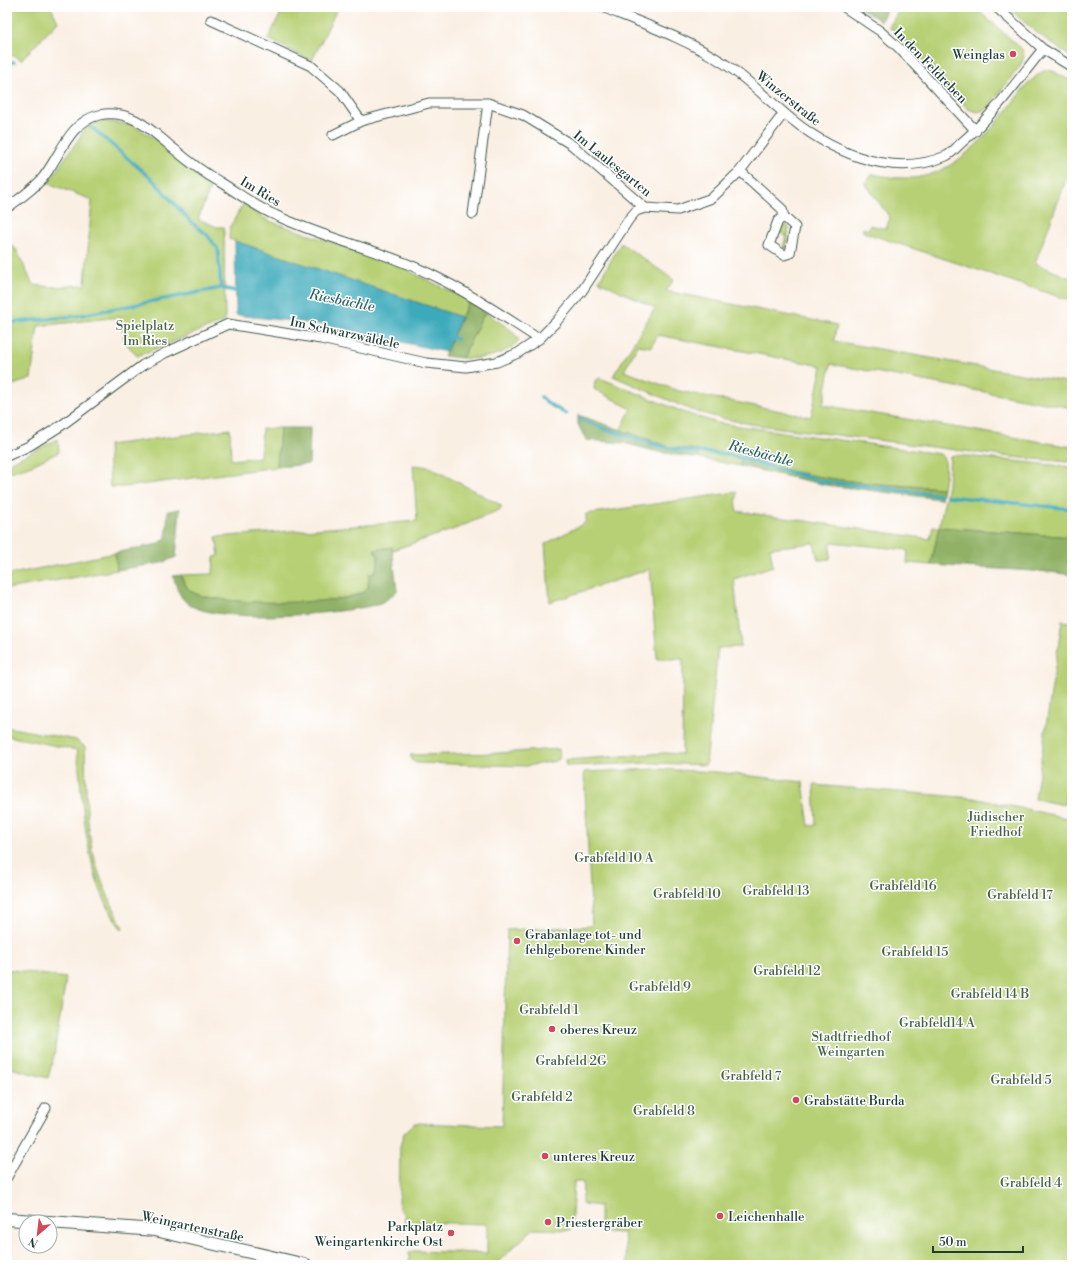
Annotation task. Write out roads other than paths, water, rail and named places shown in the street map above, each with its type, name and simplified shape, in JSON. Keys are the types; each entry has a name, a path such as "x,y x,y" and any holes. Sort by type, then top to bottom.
{"street":[{"name":"Winzerstraße","path":"602,7 697,47 756,87 784,113 826,143 873,162 912,165 947,155 976,131 1043,49"},
{"name":"In den Feldreben","path":"844,7 885,35 976,131"},
{"path":"996,7 1043,49 1072,67"},
{"path":"211,20 311,66 340,91 360,121"},
{"name":"Im Laulesgarten","path":"333,135 360,121 429,104 488,104 523,115 572,145 645,208 678,210 712,198 740,171 784,113"},
{"path":"472,214 488,104"},
{"name":"Im Ries","path":"7,208 31,190 43,178 71,134 86,119 100,115 115,114 129,116 145,124 175,150 214,178 274,215 392,258 438,277 539,339"},
{"path":"740,171 782,209 784,217"},
{"name":"Im Schwarzwäldele","path":"7,456 29,446 62,425 143,365 165,353 228,324 321,339 426,364 466,367 497,362 518,353 539,339 556,322 582,290 629,219 636,212 645,208"},
{"path":"7,1177 46,1108"},
{"name":"Weingartenstraße","path":"7,1219 18,1220"},
{"name":"Weingartenstraße","path":"58,1223 155,1230 306,1265"}],"water":[{"path":"235,241 461,317 446,352 327,325 236,315"}],"waterway":[{"name":"Riesbächle","path":"7,62 14,62"},
{"name":"Riesbächle","path":"90,126 154,181 191,222 207,235 218,249 221,288"},
{"name":"Riesbächle","path":"7,323 76,316 221,288 240,292"},
{"name":"Riesbächle","path":"448,337 457,339"},
{"name":"Riesbächle","path":"541,397 549,404 566,414"},
{"name":"Riesbächle","path":"580,419 602,428 656,445 685,451 726,454 821,481 940,495"},
{"name":"Riesbächle","path":"947,496 1072,509"}],"place":[{"name":"Weinglas","path":"1013,54"},
{"name":"Grabanlage tot- und fehlgeborene Kinder","path":"517,941"},
{"name":"oberes Kreuz","path":"552,1029"},
{"name":"Grabstätte Burda","path":"796,1100"},
{"name":"unteres Kreuz","path":"545,1156"},
{"name":"Leichenhalle","path":"720,1216"},
{"name":"Priestergräber","path":"548,1222"},
{"name":"Parkplatz Weingartenkirche Ost","path":"451,1233"}],"park label":[{"name":"Spielplatz Im Ries","path":"145,332"},
{"name":"Jüdischer Friedhof","path":"996,824"},
{"name":"Grabfeld 10 A","path":"614,857"},
{"name":"Grabfeld 16","path":"903,885"},
{"name":"Grabfeld 13","path":"776,890"},
{"name":"Grabfeld 10","path":"687,893"},
{"name":"Grabfeld 17","path":"1020,894"},
{"name":"Grabfeld 15","path":"915,951"},
{"name":"Grabfeld 12","path":"787,970"},
{"name":"Grabfeld 9","path":"660,986"},
{"name":"Grabfeld 14 B","path":"990,993"},
{"name":"Grabfeld 1","path":"549,1009"},
{"name":"Grabfeld14 A","path":"937,1022"},
{"name":"Stadtfriedhof Weingarten","path":"851,1044"},
{"name":"Grabfeld 2G","path":"571,1060"},
{"name":"Grabfeld 7","path":"751,1075"},
{"name":"Grabfeld 5","path":"1021,1079"},
{"name":"Grabfeld 2","path":"542,1096"},
{"name":"Grabfeld 8","path":"664,1110"},
{"name":"Grabfeld 4","path":"1031,1182"}]}
